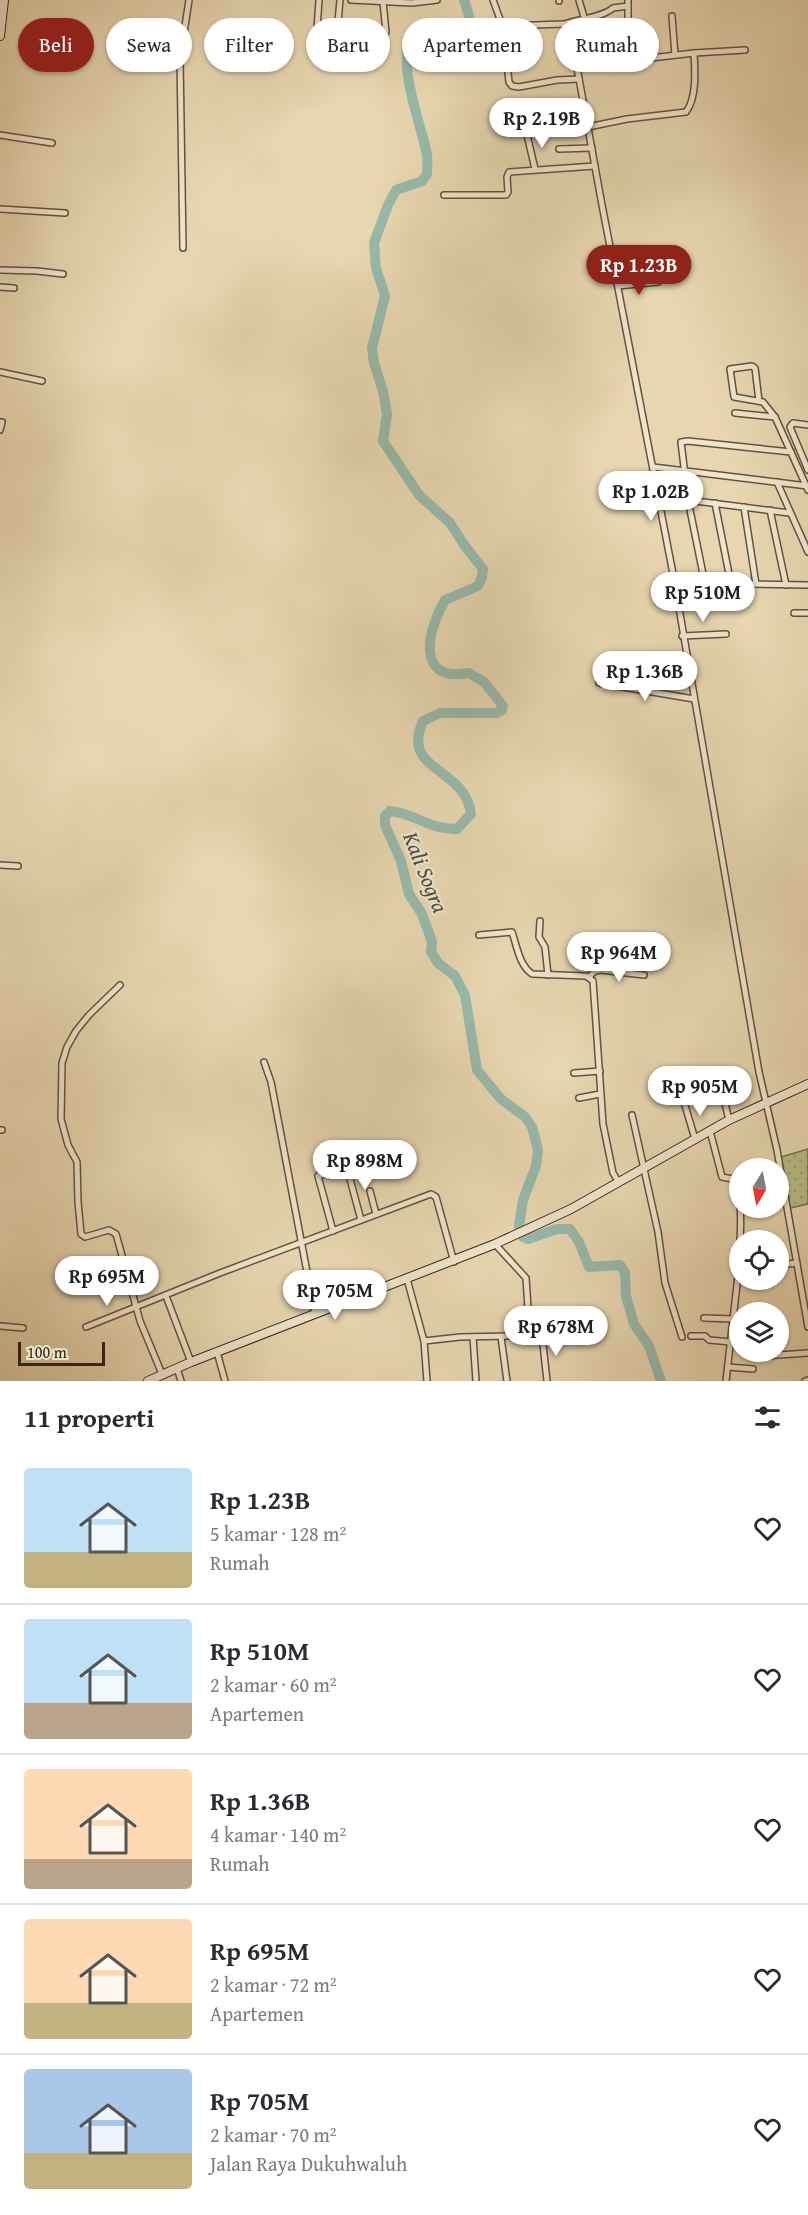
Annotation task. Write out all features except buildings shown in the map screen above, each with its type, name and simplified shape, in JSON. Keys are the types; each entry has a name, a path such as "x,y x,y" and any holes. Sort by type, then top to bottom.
{"main road":[{"path":"0,36 4,0"},
{"path":"148,1381 191,1362 454,1262 512,1237 571,1209 729,1120 808,1084"}],"street":[{"path":"183,248 180,59 189,0"},
{"path":"318,18 320,0"},
{"path":"340,0 338,22 340,27 363,33 386,32 383,2"},
{"path":"351,0 412,3 437,0"},
{"path":"493,0 500,18"},
{"path":"579,0 584,17"},
{"path":"581,18 608,13 613,8 628,3"},
{"path":"672,16 675,55"},
{"path":"659,57 745,50"},
{"path":"588,126 686,112 691,102 695,72 694,53"},
{"path":"508,72 509,82 515,87 579,79"},
{"path":"578,72 653,467 765,1104 777,1150 808,1327"},
{"path":"0,135 52,143"},
{"path":"527,135 535,170"},
{"path":"558,149 592,148"},
{"path":"444,195 506,195 508,173 595,166"},
{"path":"0,209 65,213"},
{"path":"0,270 63,274"},
{"path":"618,286 658,282"},
{"path":"0,287 14,288"},
{"path":"759,401 734,398 730,369 752,366 755,368 759,401 775,417 808,487"},
{"path":"0,372 42,381"},
{"path":"735,412 775,417"},
{"path":"0,430 3,422"},
{"path":"808,425 793,423 790,427 808,470"},
{"path":"705,584 683,470 680,447 683,441 791,452"},
{"path":"800,454 808,455"},
{"path":"653,467 808,487"},
{"path":"777,482 808,552"},
{"path":"688,500 789,513"},
{"path":"715,504 731,584"},
{"path":"744,507 756,584"},
{"path":"770,510 786,585"},
{"path":"674,585 808,585"},
{"path":"794,613 808,613"},
{"path":"682,636 726,634"},
{"path":"599,683 694,699"},
{"path":"0,865 18,866"},
{"path":"540,921 539,937 545,947 548,975"},
{"path":"479,935 512,932 516,951 527,970 532,974 589,977 601,970 644,975"},
{"path":"589,977 594,984 600,1094 610,1161 618,1181"},
{"path":"120,985 76,1030 67,1047 63,1057 61,1075 61,1119 68,1146 77,1162 81,1234 85,1236 109,1230 115,1232 136,1308 162,1374"},
{"path":"264,1062 271,1082 315,1314"},
{"path":"574,1073 600,1071"},
{"path":"721,1087 729,1120"},
{"path":"579,1098 600,1094"},
{"path":"684,1102 695,1139"},
{"path":"632,1115 658,1232 665,1283 681,1337"},
{"path":"710,1131 722,1177 734,1179 736,1182 740,1230"},
{"path":"333,1231 318,1176 347,1168 361,1220"},
{"path":"370,1191 376,1214"},
{"path":"86,1327 220,1273 433,1194 436,1197 454,1262"},
{"path":"495,1244 526,1278 528,1308 540,1335 547,1381"},
{"path":"789,1264 797,1263"},
{"path":"407,1279 424,1341 427,1381"},
{"path":"166,1296 191,1362"},
{"path":"704,1318 729,1316"},
{"path":"0,1326 23,1328"},
{"path":"424,1341 549,1335"},
{"path":"691,1336 705,1336 710,1340 729,1342"},
{"path":"473,1337 476,1381"},
{"path":"501,1337 507,1381"},
{"path":"217,1352 225,1381"},
{"path":"789,1354 808,1353"},
{"path":"726,1381 729,1358"},
{"path":"728,1366 753,1369"},
{"path":"177,1368 182,1381"}],"green space":[{"path":"808,1149 808,1204 790,1208 789,1158 781,1157"}],"waterway":[{"name":"Kali Sogra","path":"464,0 469,16 465,30 441,27 419,30 411,40 407,54 410,90 427,155 427,174 422,181 396,190 374,243 376,268 385,296 372,348 387,414 383,441 419,495 450,523 483,569 478,586 445,600 430,639 433,662 440,670 452,674 469,673 484,682 503,706 502,710 496,713 440,713 423,721 418,738 420,750 426,760 458,786 466,798 471,814 457,829 439,827 399,812 390,811 385,816 385,825 401,861 409,894 422,914 432,942 431,952 438,963 455,976 465,995 477,1070 501,1099 525,1117 532,1127 538,1150 536,1166 523,1200 519,1226 523,1237 528,1239 557,1229 570,1229 579,1242 589,1267 620,1265 625,1273 626,1296 634,1324 649,1346 661,1381"}]}
